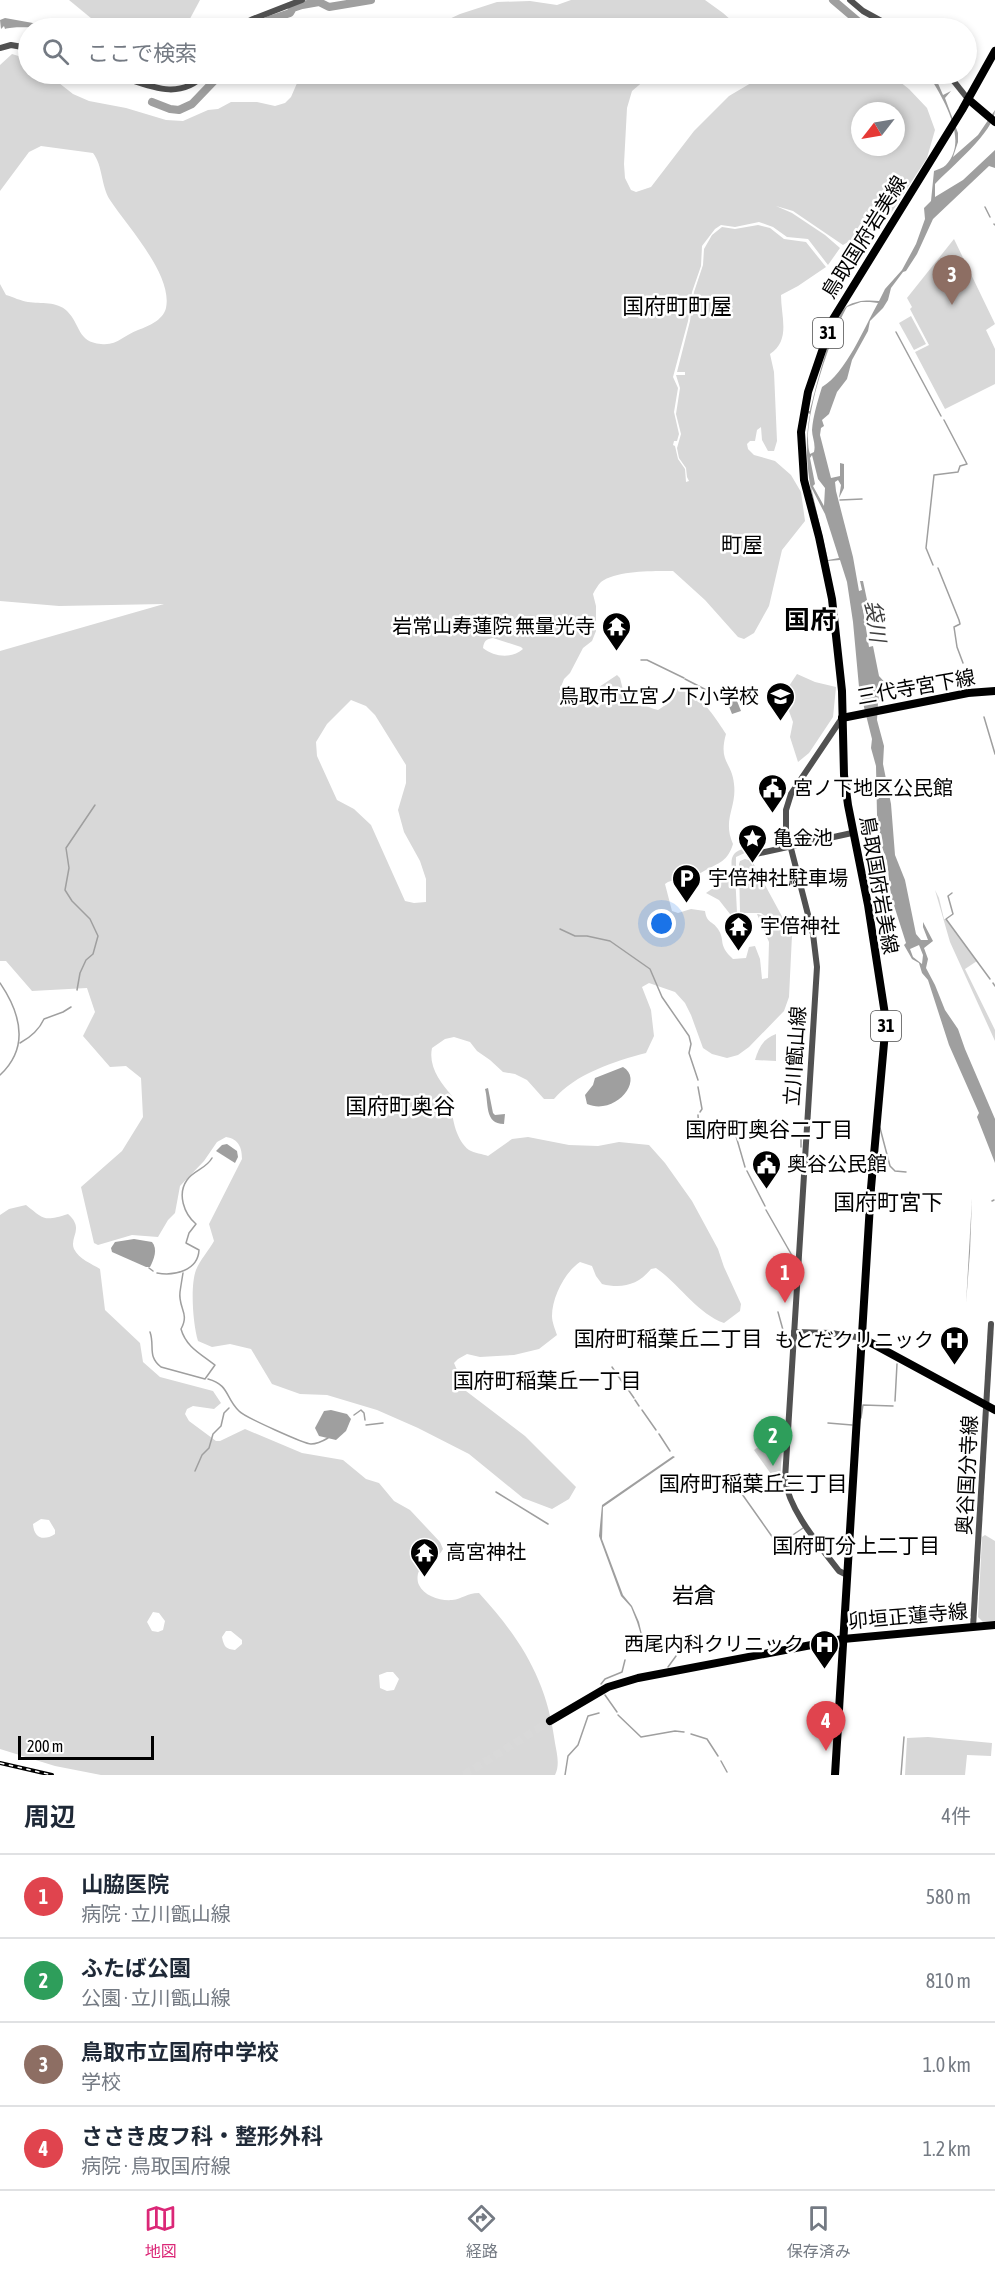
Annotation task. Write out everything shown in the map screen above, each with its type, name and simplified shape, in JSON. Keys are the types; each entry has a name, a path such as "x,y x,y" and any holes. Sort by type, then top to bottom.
{"main road":[{"name":"鳥取国府岩美線","path":"977,83 995,51"},
{"name":"鳥取国府岩美線","path":"835,1775 877,1102 886,1021 868,904 852,833 844,775 842,690 832,597 807,492 802,461 801,432 805,405 823,346 838,308 976,84"},
{"path":"968,99 995,122"},
{"name":"三代寺宮下線","path":"842,718 968,693 995,691"},
{"path":"862,1338 991,1408"},
{"name":"卯垣正蓮寺線","path":"550,1721 598,1692 623,1682 843,1639 995,1625"}],"street":[{"path":"256,18 302,0"},
{"path":"850,0 876,18"},
{"path":"0,48 11,45 18,46"},
{"path":"150,84 172,90 193,84"},
{"path":"956,84 968,99"},
{"name":"立川甑山線","path":"842,718 788,801 785,821 813,934 817,967 785,1470 787,1490 794,1508 839,1571 847,1575"},
{"path":"751,855 852,833"},
{"name":"奥谷国分寺線","path":"973,1627 991,1408 991,1324"},
{"path":"794,1332 831,1333 862,1338"}],"shaded area":[{"path":"69,0 200,0 190,18 91,18"},
{"path":"571,0 705,0 729,18 451,18 497,2 530,1 557,5"},
{"path":"5,18 18,20 18,27 5,29 4,26 1,29 0,20"},
{"path":"12,54 18,56 18,84 60,84 73,94 89,101 126,108 166,120 183,121 231,102 257,102 275,106 285,103 291,97 297,84 640,84 632,91 627,108 624,164 625,178 631,190 636,192 651,187 694,131 729,96 749,84 903,84 927,108 935,130 927,158 880,230 864,232 843,245 793,211 776,206 792,213 840,248 828,265 808,239 787,237 773,227 759,222 735,227 721,225 702,246 701,266 692,292 688,321 673,377 678,388 674,412 679,434 673,445 678,459 685,469 686,482 689,481 686,468 679,458 677,448 681,434 676,414 680,388 676,375 685,375 685,372 677,372 690,321 694,292 703,265 704,249 712,235 722,227 735,229 758,225 770,228 784,239 806,242 826,267 781,295 783,335 777,348 770,354 774,372 777,441 774,451 768,451 762,440 761,427 757,430 755,441 747,444 748,449 754,455 775,461 791,475 801,492 805,521 782,550 769,606 754,633 744,639 738,637 705,600 673,571 616,575 601,582 593,594 596,606 596,631 592,641 583,648 570,673 564,679 559,692 569,702 584,703 599,687 617,675 624,694 658,710 667,704 672,689 687,690 703,703 719,723 726,734 724,756 734,784 734,800 729,820 733,844 722,861 689,880 672,881 665,884 672,911 678,913 691,909 705,911 708,920 716,926 720,933 725,950 733,959 746,958 749,947 755,946 760,959 762,979 768,978 769,942 757,914 792,935 789,997 784,1011 749,1047 738,1055 727,1058 712,1054 703,1048 685,1003 675,992 649,983 642,987 651,1010 654,1036 646,1053 609,1064 584,1076 573,1082 554,1099 544,1099 527,1080 515,1074 503,1072 477,1051 470,1042 454,1037 445,1039 432,1048 434,1068 452,1096 452,1110 457,1133 460,1140 471,1151 488,1156 512,1139 528,1137 569,1145 598,1146 619,1142 649,1145 692,1201 718,1249 741,1304 740,1311 724,1323 697,1306 656,1268 651,1269 635,1282 616,1286 602,1284 592,1266 580,1262 565,1278 554,1301 552,1318 557,1335 539,1349 514,1355 480,1357 467,1354 454,1363 466,1391 525,1436 576,1487 569,1499 552,1509 523,1498 469,1454 418,1428 377,1410 327,1395 300,1394 272,1384 251,1349 230,1344 212,1347 198,1341 193,1306 194,1277 198,1266 214,1241 209,1224 242,1159 240,1148 234,1140 226,1137 217,1142 204,1161 180,1186 175,1213 158,1237 132,1235 98,1245 94,1243 81,1187 122,1151 143,1117 141,1078 126,1066 110,1067 83,1036 95,1012 87,988 32,991 6,961 0,961 0,651 164,604 59,606 0,601 0,284 6,295 25,301 54,304 63,308 71,316 83,336 93,343 101,344 116,342 155,322 166,308 166,295 156,266 110,200 99,164 93,153 41,146 29,152 0,191 0,65","holes":["493,638 523,649 519,652 503,656 483,648 486,641","351,700 366,706 375,715 406,765 406,783 398,810 404,832 420,861 426,879 426,902 405,901 371,825 354,809 337,800 317,756 316,742 327,724"]},
{"path":"934,84 938,84 943,95 951,91 945,98 958,133 958,142 953,157 978,135 995,110 993,119 980,138 935,184 935,197 963,180 995,150 995,168 989,166 933,219 917,254 891,288 883,308 870,321 868,331 852,360 847,379 837,392 829,414 822,420 824,426 821,428 820,435 831,478 840,476 840,463 844,464 844,488 839,498 841,485 838,480 835,482 836,491 859,591 862,590 860,581 863,581 867,600 863,610 869,647 873,646 879,676 889,687 883,687 882,698 878,703 877,720 884,746 883,764 891,804 895,855 905,880 916,934 921,940 928,940 923,922 933,941 924,948 928,959 926,968 945,1010 958,1029 995,1119 995,1163 977,1117 979,1113 949,1045 928,980 922,973 919,963 912,959 904,945 906,943 891,896 887,861 882,847 877,815 876,766 859,687 847,582 840,560 828,561 814,506 808,470 807,452 807,433 810,414 808,411 810,411 825,355 836,324 847,306 863,301 879,301 885,289 902,270 916,244 925,219 924,208 931,201 934,171 946,165 953,155 955,131 946,106","holes":["861,302 878,303 847,361 822,387 812,433 814,452 810,454 809,423 813,402 833,337 847,307","812,455 818,479 825,488 824,506 813,486 815,484 810,458","811,487 825,514 839,558 828,560","919,945 923,955 922,964 913,957 910,949"]},
{"path":"954,239 995,324 986,330 995,349 995,384 945,409 915,352 929,345 910,309 912,307 907,298"},
{"path":"911,316 926,344 914,350 899,323"},
{"path":"797,674 815,682 836,687 833,717 809,753 798,762 790,737 793,722 783,695"},
{"path":"735,696 741,711 732,714 726,699"},
{"path":"748,848 749,851 736,857 736,871 733,872 733,855 739,850"},
{"path":"745,859 752,861 791,933 780,929 761,913 740,913 739,864"},
{"path":"735,873 737,913 730,914 719,900 706,893"},
{"path":"935,890 944,919 977,961 965,969 995,1030 995,1041 950,942"},
{"path":"776,1034 776,1061 755,1060 762,1044"},
{"path":"623,1067 629,1073 631,1080 624,1095 608,1105 587,1104 585,1095 593,1085 595,1078"},
{"path":"488,1088 493,1113 495,1115 505,1114 504,1124 490,1117 485,1089"},
{"path":"227,1144 237,1151 238,1157 235,1163 216,1151 222,1145"},
{"path":"972,1198 970,1252 966,1304"},
{"path":"26,1205 44,1218 68,1214 73,1219 76,1229 74,1249 82,1258 100,1269 105,1310 140,1343 143,1362 160,1377 213,1391 221,1403 214,1409 193,1406 187,1409 185,1414 189,1421 216,1441 245,1429 302,1453 343,1460 366,1479 379,1483 394,1501 410,1510 440,1542 443,1549 419,1571 418,1580 421,1589 433,1597 447,1600 479,1593 507,1627 530,1662 546,1699 551,1720 558,1759 555,1775 101,1775 55,1766 0,1749 0,1215 9,1209","holes":["41,1519 49,1520 55,1534 47,1538 40,1537 35,1533 33,1524","153,1612 159,1613 165,1621 163,1630 158,1632 152,1631 147,1622","226,1631 231,1631 242,1640 242,1644 235,1650 229,1649 222,1637","393,1672 399,1679 394,1690 387,1691 380,1688 379,1675"]},
{"path":"134,1239 152,1242 154,1245 155,1254 150,1267 112,1252 111,1248 115,1242"},
{"path":"331,1410 347,1414 351,1419 346,1431 336,1440 319,1436 315,1428 324,1411"},
{"path":"783,1430 780,1483 778,1484 754,1450"},
{"path":"673,1456 675,1457 603,1507 602,1539 623,1595 632,1606 639,1622 643,1639 641,1651 641,1635 637,1622 631,1607 621,1596 599,1536 602,1505"},
{"path":"985,1535 995,1541 995,1621 983,1622 978,1617 982,1537"},
{"path":"928,1737 992,1743 991,1756 967,1755 965,1775 905,1775 907,1738"}],"waterway":[{"path":"275,18 290,13 293,8 302,5 319,2 329,7 371,0"},
{"path":"833,0 854,18"},
{"path":"152,102 179,110 192,104 211,84"},
{"path":"985,207 990,217"},
{"path":"896,332 941,416"},
{"path":"933,565 926,548 934,475 958,472 960,466 967,464 944,420"},
{"path":"840,500 862,499"},
{"path":"938,568 959,620 960,624 954,627 957,647 963,663"},
{"path":"641,660 647,660 684,678"},
{"path":"685,679 716,695"},
{"path":"984,717 995,754"},
{"path":"77,990 80,973 86,960 93,954 98,936 90,919 72,901 65,890 69,868 66,848 95,805"},
{"path":"952,893 948,896 953,914 946,919 990,979"},
{"path":"560,929 575,936 610,941 650,969 662,997 689,1036 691,1044 689,1053 698,1080"},
{"path":"0,983 13,1007 19,1030 16,1053 0,1075"},
{"path":"20,1043 34,1033 44,1019 71,1007"},
{"path":"698,1087 702,1109 700,1112"},
{"path":"698,1115 699,1131"},
{"path":"880,1128 890,1166 895,1171 906,1172"},
{"path":"701,1134 734,1132"},
{"path":"736,1136 745,1167"},
{"path":"801,1137 801,1147"},
{"path":"157,1273 177,1273 190,1267 198,1257 199,1250 186,1243 189,1233 196,1224 185,1209 182,1191 187,1180 207,1165 212,1158"},
{"path":"747,1171 765,1206"},
{"path":"766,1210 794,1259"},
{"path":"149,1268 153,1271"},
{"path":"150,1332 154,1359 161,1367 205,1379 215,1365 199,1354 183,1335 181,1329 184,1314 180,1298 183,1273"},
{"path":"778,1312 788,1348"},
{"path":"895,1401 897,1364"},
{"path":"612,1367 625,1386"},
{"path":"208,1379 224,1388 239,1411 262,1424 311,1444 328,1438"},
{"path":"627,1388 634,1398"},
{"path":"635,1400 639,1406"},
{"path":"861,1418 863,1405 893,1406"},
{"path":"195,1471 202,1455 209,1448 213,1434 221,1426 224,1413 229,1408"},
{"path":"354,1415 361,1410 365,1420"},
{"path":"642,1410 656,1430"},
{"path":"366,1425 383,1423"},
{"path":"828,1423 852,1425"},
{"path":"659,1434 670,1451"},
{"path":"496,1492 548,1524"},
{"path":"742,1494 778,1545 803,1528"},
{"path":"668,1667 676,1656"},
{"path":"601,1684 605,1679 622,1672 625,1660"},
{"path":"605,1695 617,1712"},
{"path":"565,1775 568,1756 578,1745 588,1716 599,1713"},
{"path":"618,1715 641,1737 675,1731 684,1732"},
{"path":"691,1734 707,1739 718,1756"},
{"path":"901,1775 904,1737"},
{"path":"721,1761 727,1772"}],"tunnel":[{"path":"464,1775 550,1721"}],"railway":[{"path":"0,1763 52,1775"}],"place":[{"name":"鳥取市立国府中学校","path":"952,305"},
{"name":"岩常山寿蓮院 無量光寺","path":"616,652"},
{"name":"鳥取市立宮ノ下小学校","path":"780,722"},
{"name":"宮ノ下地区公民館","path":"772,814"},
{"name":"亀金池","path":"752,864"},
{"name":"宇倍神社駐車場","path":"687,904"},
{"name":"宇倍神社","path":"739,952"},
{"name":"奥谷公民館","path":"766,1190"},
{"name":"山脇医院","path":"785,1303"},
{"name":"もとだクリニック","path":"955,1366"},
{"name":"ふたば公園","path":"773,1466"},
{"name":"高宮神社","path":"425,1578"},
{"name":"西尾内科クリニック","path":"825,1670"},
{"name":"ささき皮フ科・整形外科","path":"826,1751"}],"district":[{"name":"国府町町屋","path":"677,306"},
{"name":"町屋","path":"742,545"},
{"name":"国府","path":"810,620"},
{"name":"国府町奥谷","path":"400,1106"},
{"name":"国府町奥谷二丁目","path":"769,1130"},
{"name":"国府町宮下","path":"888,1202"},
{"name":"国府町稲葉丘二丁目","path":"668,1339"},
{"name":"国府町稲葉丘一丁目","path":"547,1381"},
{"name":"国府町稲葉丘三丁目","path":"753,1484"},
{"name":"国府町分上二丁目","path":"856,1546"},
{"name":"岩倉","path":"694,1595"}],"water label":[{"name":"袋川","path":"875,621"}]}
